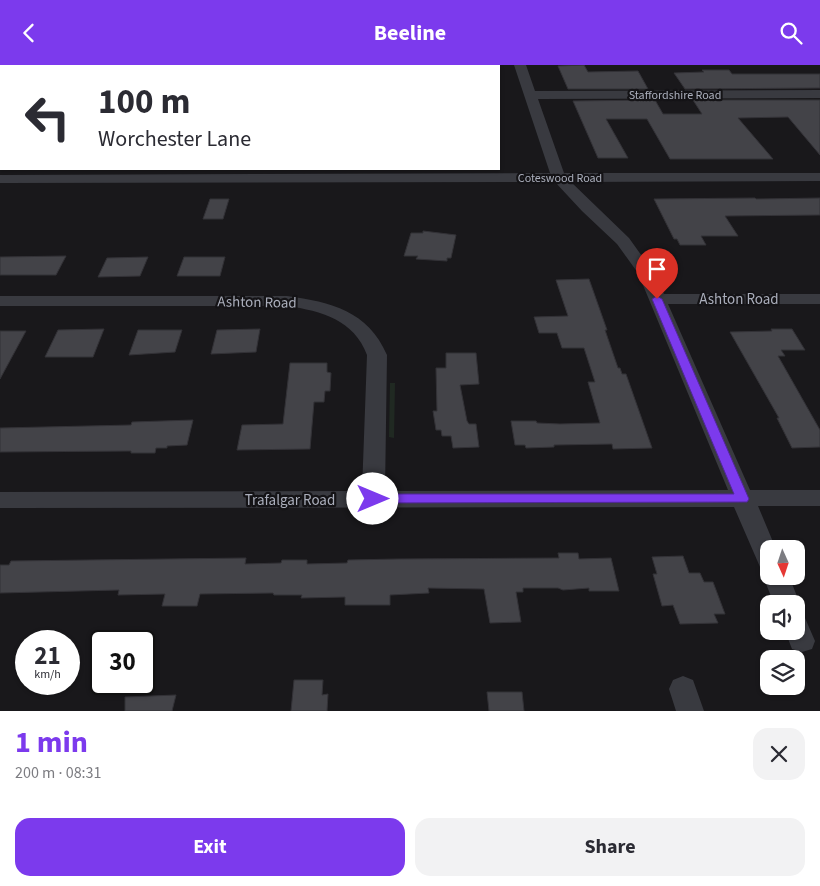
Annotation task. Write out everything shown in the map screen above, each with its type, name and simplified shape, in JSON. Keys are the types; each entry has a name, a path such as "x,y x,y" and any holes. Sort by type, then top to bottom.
{"street":[{"path":"520,65 559,178 623,241 638,259 760,540"},
{"name":"Staffordshire Road","path":"530,95 820,94"},
{"name":"Coteswood Road","path":"0,179 118,174 336,174 559,178 820,177"},
{"name":"Ashton Road","path":"657,299 820,299"},
{"name":"Ashton Road","path":"0,301 287,301 317,306 351,320 368,335 377,355 373,499"},
{"name":"Trafalgar Road","path":"0,500 820,498"}],"shaded area":[{"path":"390,383 395,383 394,438 389,437"}],"building":[{"path":"584,65 588,72 638,71 648,89 568,89 558,66"},
{"path":"702,70 729,70 732,74 820,74 820,88 685,89 674,73 704,72"},
{"path":"655,100 663,114 702,114 693,100 820,100 820,155 788,117 738,118 773,159 670,159 647,119 606,119 628,158 598,158 573,101"},
{"path":"820,198 820,215 725,216 738,236 701,236 706,245 680,245 677,239 674,239 654,199"},
{"path":"210,199 229,199 223,219 203,219"},
{"path":"423,231 456,235 451,258 447,258 447,261 416,259 418,256 404,256 411,233 423,233"},
{"path":"66,256 56,275 0,275 0,257"},
{"path":"148,257 140,276 98,277 107,258"},
{"path":"184,257 225,257 220,276 177,276"},
{"path":"589,279 618,368 620,368 622,374 626,374 652,448 613,449 612,444 554,445 554,447 526,448 525,445 515,445 511,421 536,421 537,423 560,424 600,423 588,382 595,382 584,348 562,348 557,333 539,333 534,317 568,316 556,280"},
{"path":"104,329 93,357 45,357 58,330"},
{"path":"260,329 256,352 211,354 217,330"},
{"path":"771,329 792,329 805,350 781,350 785,356 778,356 820,430 820,447 792,448 777,418 779,418 730,332 772,331"},
{"path":"138,330 182,330 175,352 129,355"},
{"path":"0,331 26,331 0,379"},
{"path":"446,353 476,353 479,384 460,385 467,421 469,424 476,424 479,447 453,448 451,436 442,436 441,430 436,430 433,411 437,411 436,368 446,368"},
{"path":"290,363 327,363 327,372 331,373 330,391 325,391 324,402 314,402 310,449 237,450 242,425 283,424"},
{"path":"193,420 187,445 156,448 155,453 131,453 131,451 0,452 0,428 131,425 132,422"},
{"path":"558,553 578,553 579,559 611,558 619,591 589,591 589,588 563,590 558,588 523,588 523,592 516,592 521,622 490,623 484,589 428,588 429,593 390,595 390,605 345,605 345,597 301,598 302,595 274,595 273,593 200,594 197,606 162,606 165,594 118,595 119,590 0,593 0,565 9,565 11,561 246,558 245,564 281,563 282,560 307,560 307,564 347,563 348,560 559,558"},
{"path":"683,556 689,573 700,573 704,582 713,582 725,614 714,614 718,623 680,624 673,605 662,606 653,574 657,574 652,557"},
{"path":"294,680 323,680 322,695 328,694 327,711 291,711"},
{"path":"487,692 522,692 524,711 489,711"},
{"path":"176,695 172,711 125,711 125,697"}],"route":[{"path":"373,499 742,499 657,299"}]}
